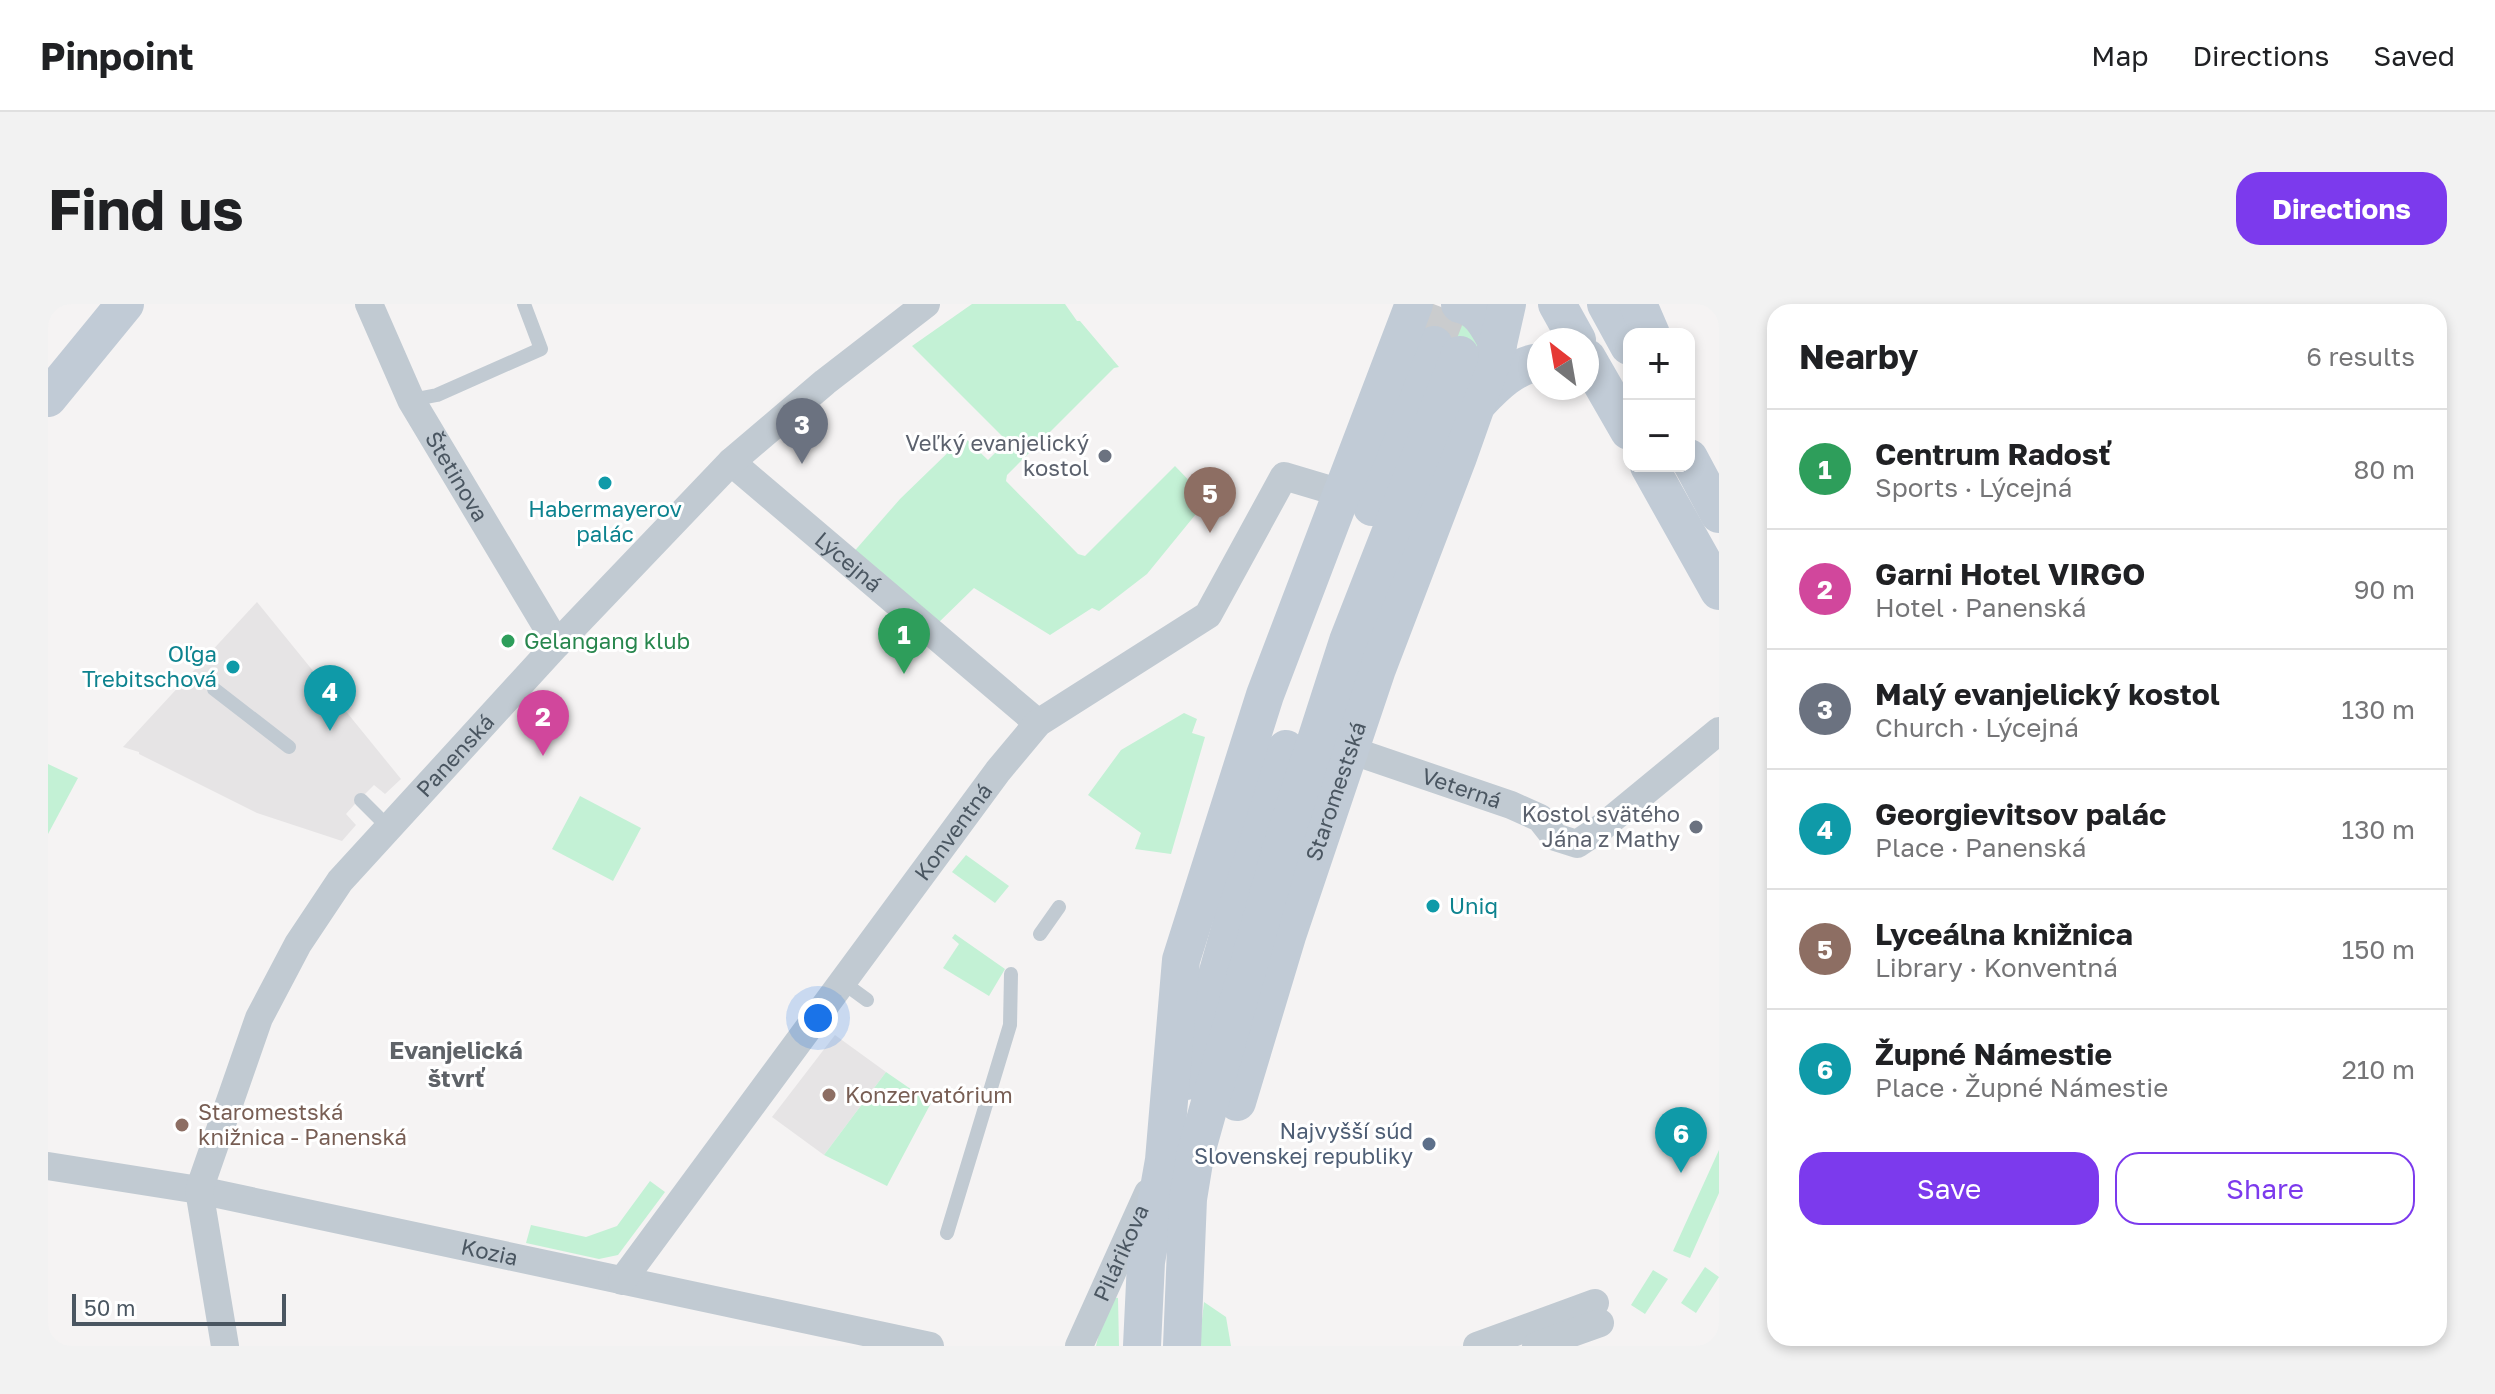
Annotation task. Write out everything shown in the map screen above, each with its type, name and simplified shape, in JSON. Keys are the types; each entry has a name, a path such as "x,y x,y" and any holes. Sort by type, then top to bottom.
{"main road":[{"path":"48,398 125,304"},
{"path":"1460,304 1480,315 1498,344"},
{"name":"Staromestská","path":"1185,1243 1208,1197 1287,936 1377,669 1498,344 1507,304"},
{"path":"1557,304 1570,328"},
{"path":"1606,304 1623,335"},
{"path":"1638,304 1648,328"},
{"name":"Staromestská","path":"1142,1346 1146,1262 1164,1160 1181,960 1265,695 1341,493 1419,305"},
{"name":"Staromestská","path":"1164,1160 1256,838 1327,625 1447,350 1282,846 1195,1156 1188,1199 1182,1346"},
{"path":"1477,404 1497,383 1527,367"},
{"path":"1599,382 1623,421"},
{"path":"1695,469 1719,514"},
{"path":"1652,472 1719,591"}],"street":[{"name":"Štetinova","path":"369,304 411,400 557,644"},
{"name":"Panenská","path":"199,1190 259,1018 298,944 340,881 557,644 731,462 825,382 926,304"},
{"name":"Lýcejná","path":"731,462 1038,723"},
{"name":"Konventná","path":"622,1281 841,981 998,771 1038,723 1208,615 1284,476 1341,493"},
{"name":"Veterná","path":"1350,750 1511,805 1540,818 1555,837 1577,844 1601,828 1719,731"},
{"name":"Pilárikova","path":"1079,1346 1164,1160"},
{"name":"Kozia","path":"48,1166 199,1190 930,1346"},
{"path":"199,1190 225,1346"},
{"path":"1477,1346 1597,1313 1536,1346"}],"lane":[{"path":"411,400 437,395 541,349 524,304"},
{"path":"214,689 289,747"},
{"path":"361,800 388,827"},
{"path":"1040,934 1059,907"},
{"path":"947,1233 1010,1025 1011,974"},
{"path":"841,981 867,1000"}],"shaded area":[{"path":"257,602 401,779 385,794 374,785 354,805 346,814 356,825 342,841 257,813 139,752 123,747"},
{"name":"Konzervatórium","path":"835,1035 886,1072 824,1155 772,1117"}],"green space":[{"path":"972,304 1065,304 1119,367 1114,368 1007,475 1006,481 1078,554 1085,556 1175,466 1205,497 1200,509 1147,574 1099,611 1092,608 1050,635 974,588 935,626 851,555 900,499 964,437 988,460 1007,441 912,346"},
{"path":"1456,318 1477,339 1479,354 1423,329 1436,319"},
{"path":"1184,713 1197,719 1192,733 1205,737 1171,854 1135,849 1141,833 1088,795 1121,750"},
{"path":"48,764 78,778 48,834"},
{"path":"580,796 641,828 613,881 552,849"},
{"path":"966,855 1009,886 995,903 952,872"},
{"path":"955,934 1005,969 989,996 943,968 959,944 952,938"},
{"path":"886,1072 931,1103 887,1186 824,1155"},
{"path":"1719,1150 1719,1193 1690,1258 1673,1251"},
{"path":"650,1181 665,1192 618,1255 599,1259 526,1243 531,1225 586,1237 617,1226"},
{"path":"1705,1267 1719,1277 1696,1313 1681,1303"},
{"path":"1653,1270 1668,1279 1645,1314 1631,1305"},
{"path":"1108,1297 1118,1298 1119,1346 1096,1346"},
{"path":"1204,1302 1226,1317 1231,1346 1199,1346"}],"tunnel":[{"path":"1434,345 1450,304"}],"place":[{"name":"Veľký evanjelický kostol","path":"1105,456"},
{"name":"Malý evanjelický kostol","path":"802,464"},
{"name":"Habermayerov palác","path":"605,483"},
{"name":"Lyceálna knižnica","path":"1210,533"},
{"name":"Gelangang klub","path":"508,641"},
{"name":"Oľga Trebitschová","path":"233,667"},
{"name":"Centrum Radosť","path":"904,674"},
{"name":"Georgievitsov palác","path":"330,731"},
{"name":"Garni Hotel VIRGO","path":"543,756"},
{"name":"Kostol svätého Jána z Mathy","path":"1696,827"},
{"name":"Uniq","path":"1433,906"},
{"name":"Konzervatórium","path":"829,1095"},
{"name":"Staromestská knižnica - Panenská","path":"182,1125"},
{"name":"Najvyšší súd Slovenskej republiky","path":"1429,1144"},
{"name":"Župné Námestie","path":"1681,1173"}],"district":[{"name":"Evanjelická štvrť","path":"456,1065"}]}
